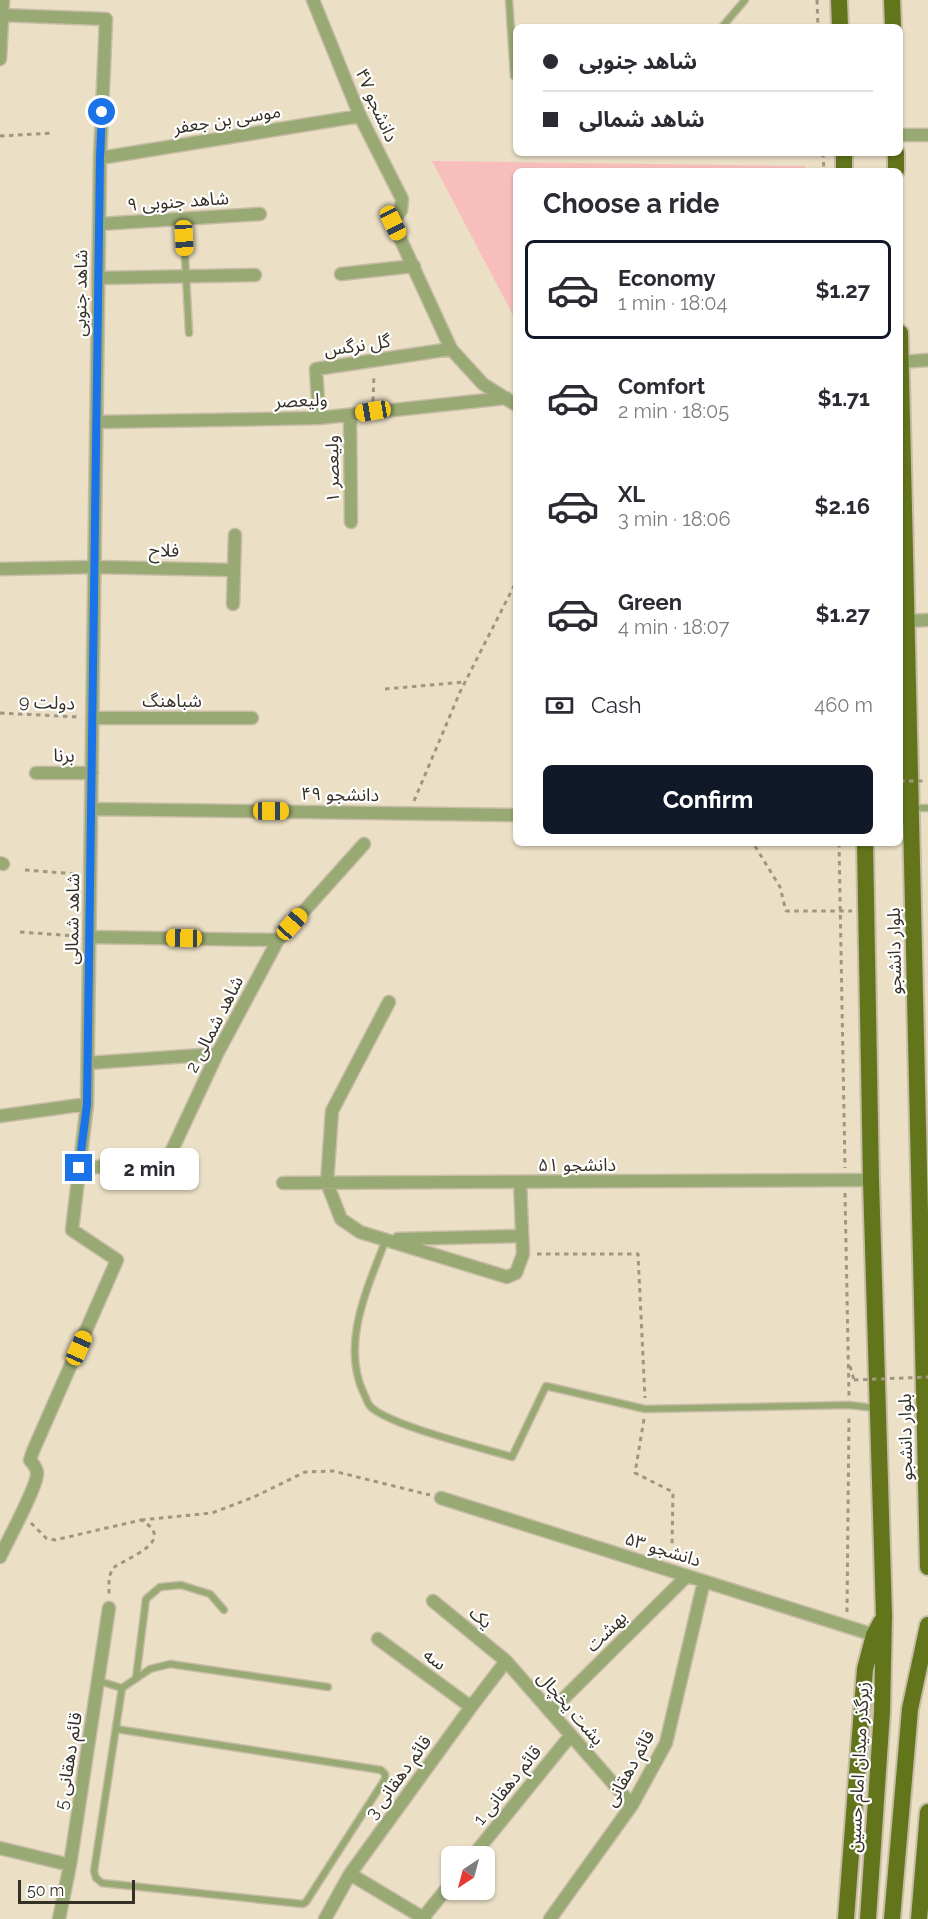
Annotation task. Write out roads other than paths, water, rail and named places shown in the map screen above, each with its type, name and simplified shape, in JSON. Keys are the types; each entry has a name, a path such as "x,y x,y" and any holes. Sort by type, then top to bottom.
{"main road":[{"path":"839,0 840,24"},
{"path":"892,0 893,24"},
{"name":"بلوار دانشجو","path":"903,448 928,1567"},
{"name":"بلوار دانشجو","path":"865,846 871,1180 884,1616"},
{"path":"846,1919 864,1669 874,1635 884,1616"},
{"name":"زیرگذر میدان امام حسین","path":"868,1919 882,1712 884,1616"},
{"path":"892,1919 910,1709 928,1625"},
{"path":"919,1919 928,1812"}],"street":[{"path":"0,59 3,0"},
{"name":"دانشجو ۴۷","path":"313,0 360,116 402,199 401,210 393,223 414,266"},
{"name":"شاهد جنوبی","path":"1,16 106,19 100,158 94,567"},
{"name":"موسی بن جعفر","path":"100,158 360,116"},
{"path":"903,135 928,135"},
{"name":"شاهد جنوبی ۹","path":"99,224 260,214"},
{"path":"341,274 414,266 451,349 483,384 511,402"},
{"path":"98,278 255,275"},
{"name":"گل نرگس","path":"319,418 316,369 451,349"},
{"path":"903,362 928,360"},
{"name":"ولیعصر","path":"96,422 319,418 373,411 511,402"},
{"name":"ولیعصر ۱","path":"350,415 351,522"},
{"path":"233,604 235,535"},
{"name":"فلاح","path":"0,569 94,567 234,570"},
{"name":"شاهد شمالی","path":"0,1557 38,1474 30,1460 33,1451 117,1260 72,1230 87,1104 94,567"},
{"path":"907,621 928,620"},
{"name":"شباهنگ","path":"92,717 252,718"},
{"name":"برنا","path":"36,773 92,773"},
{"name":"دانشجو ۴۹","path":"91,809 513,815"},
{"name":"شاهد شمالی 2","path":"79,1168 166,1163 217,1054 278,940 364,844"},
{"path":"90,937 278,940"},
{"path":"388,1002 333,1111 327,1183 341,1219 360,1232 507,1277 516,1273 523,1254 520,1182"},
{"path":"88,1063 217,1054"},
{"path":"0,1116 87,1104"},
{"name":"دانشجو ۵۱","path":"283,1184 871,1180"},
{"path":"386,1239 522,1236"},
{"name":"دانشجو ۵۳","path":"441,1498 874,1635"},
{"name":"بهشت","path":"550,1712 686,1576"},
{"name":"قائم دهقانی","path":"550,1919 632,1805 666,1743 705,1581"},
{"name":"یک","path":"433,1601 506,1661"},
{"name":"قائم دهقانی 5","path":"59,1919 70,1865 109,1608"},
{"name":"سه","path":"378,1639 471,1707"},
{"name":"پشت یخچال","path":"506,1661 632,1805"},
{"name":"قائم دهقانی 3","path":"325,1919 350,1874 506,1661"},
{"name":"قائم دهقانی 1","path":"481,1846 571,1735"},
{"path":"0,1848 70,1865"},
{"path":"350,1874 423,1918 441,1896"}],"lane":[{"path":"509,0 513,61"},
{"path":"725,24 745,0"},
{"path":"183,219 189,333"},
{"path":"911,808 928,808"},
{"path":"386,1239 362,1302 354,1341 357,1379 370,1406 395,1421 512,1457 546,1386 645,1409 849,1406 879,1409"},
{"path":"136,1678 147,1599 160,1587 181,1585 210,1594 224,1610"},
{"path":"116,1729 381,1770 385,1774 385,1779 303,1904 102,1883 96,1878 94,1871 122,1688 150,1669 170,1664 328,1687"},
{"path":"99,1682 122,1688"}]}
